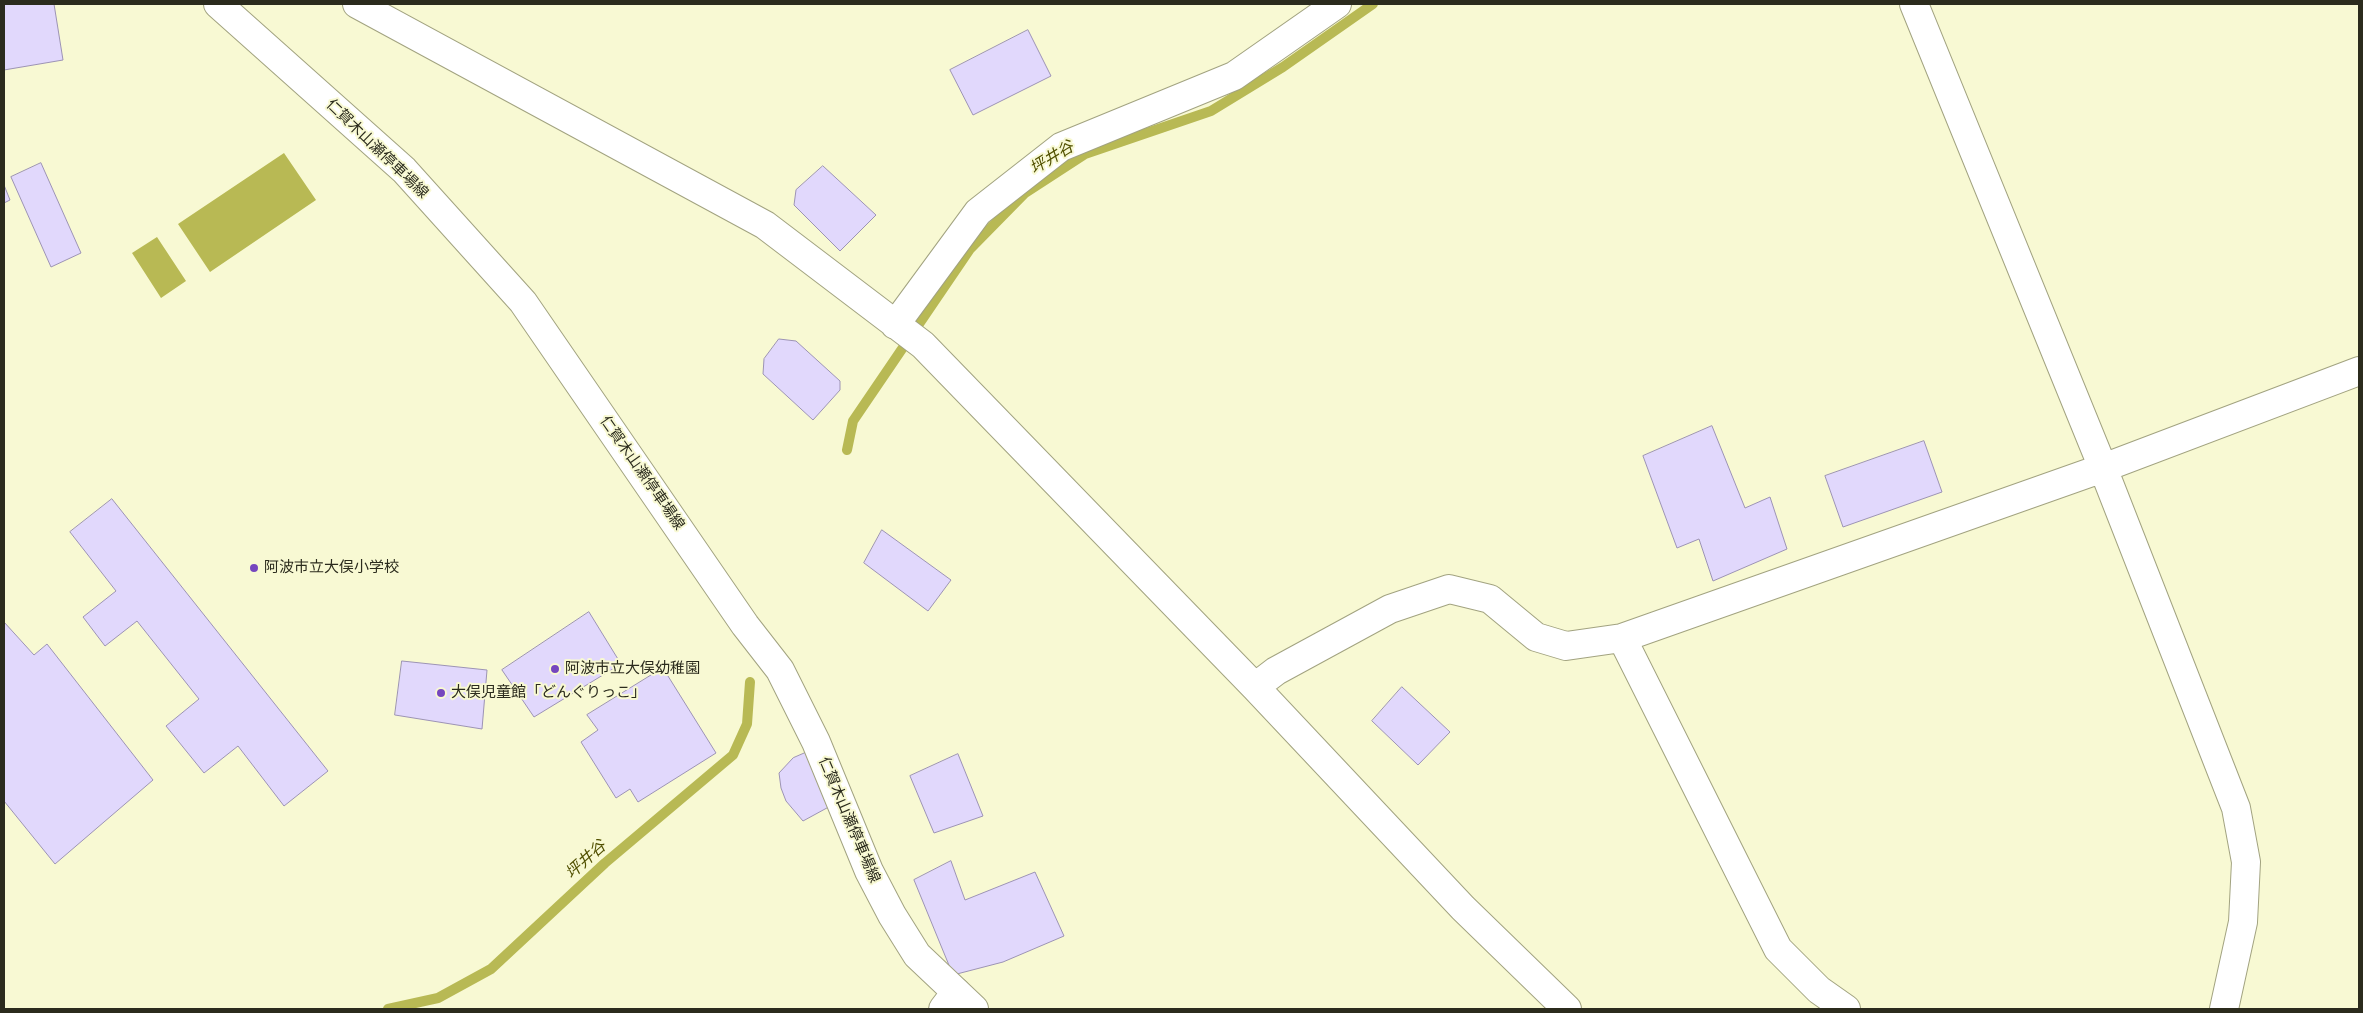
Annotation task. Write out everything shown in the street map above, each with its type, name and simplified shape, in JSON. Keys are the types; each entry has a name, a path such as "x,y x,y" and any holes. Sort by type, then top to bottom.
{"street":[{"name":"仁賀木山瀬停車場線","path":"218,4 404,170 523,302 745,626 780,670 816,742 869,871 892,915 917,955 958,1004"},
{"path":"357,4 765,225 909,335 1256,687 1463,908 1567,1009"},
{"path":"909,335 978,212 1062,147 1234,76 1337,4"},
{"path":"1914,4 2103,468 2236,808 2246,862 2243,922 2224,1009"},
{"path":"1256,687 1276,671 1390,609 1449,590 1490,599 1536,637 1566,646 1622,638 2103,468 2359,371"},
{"path":"1622,638 1778,949 1819,990 1846,1009"}],"shaded area":[{"path":"284,153 316,200 210,272 178,224"},
{"path":"157,237 186,281 161,298 132,253"}],"building":[{"path":"4,4 54,4 63,60 4,70"},
{"path":"1028,30 1051,76 973,115 950,70"},
{"path":"41,163 81,253 51,267 11,177"},
{"path":"823,166 876,215 840,251 794,205 796,190"},
{"path":"4,185 10,200 4,203"},
{"path":"779,339 796,341 840,381 840,390 813,420 763,374 764,359"},
{"path":"1712,426 1745,508 1770,497 1787,549 1713,581 1699,539 1677,548 1643,456"},
{"path":"1924,441 1942,492 1843,527 1825,476"},
{"path":"112,499 328,771 284,806 238,746 204,773 166,726 199,699 137,621 105,646 83,617 116,591 70,532"},
{"path":"882,530 951,580 928,611 864,563"},
{"path":"589,612 621,664 534,717 502,670"},
{"path":"4,622 34,655 47,644 153,780 55,864 4,801"},
{"name":"大俣児童館「どんぐりっこ」","path":"402,661 487,670 482,729 395,715"},
{"path":"663,668 716,753 638,802 630,789 616,798 581,742 598,730 587,715"},
{"path":"1402,687 1450,732 1418,765 1372,721"},
{"path":"812,750 836,803 803,821 786,801 781,788 779,773 793,758"},
{"path":"958,754 983,816 934,833 910,776"},
{"path":"951,861 965,900 1035,872 1064,936 1003,962 953,975 914,880"}],"waterway":[{"name":"坪井谷","path":"847,450 853,421 970,249 1025,193 1085,154 1211,111 1283,67 1373,4"},
{"name":"坪井谷","path":"388,1009 438,998 491,969 605,863 733,755 747,724 750,682"}],"place":[{"name":"阿波市立大俣小学校","path":"254,568"},
{"name":"阿波市立大俣幼稚園","path":"555,669"},
{"name":"大俣児童館「どんぐりっこ」","path":"441,693"}]}
